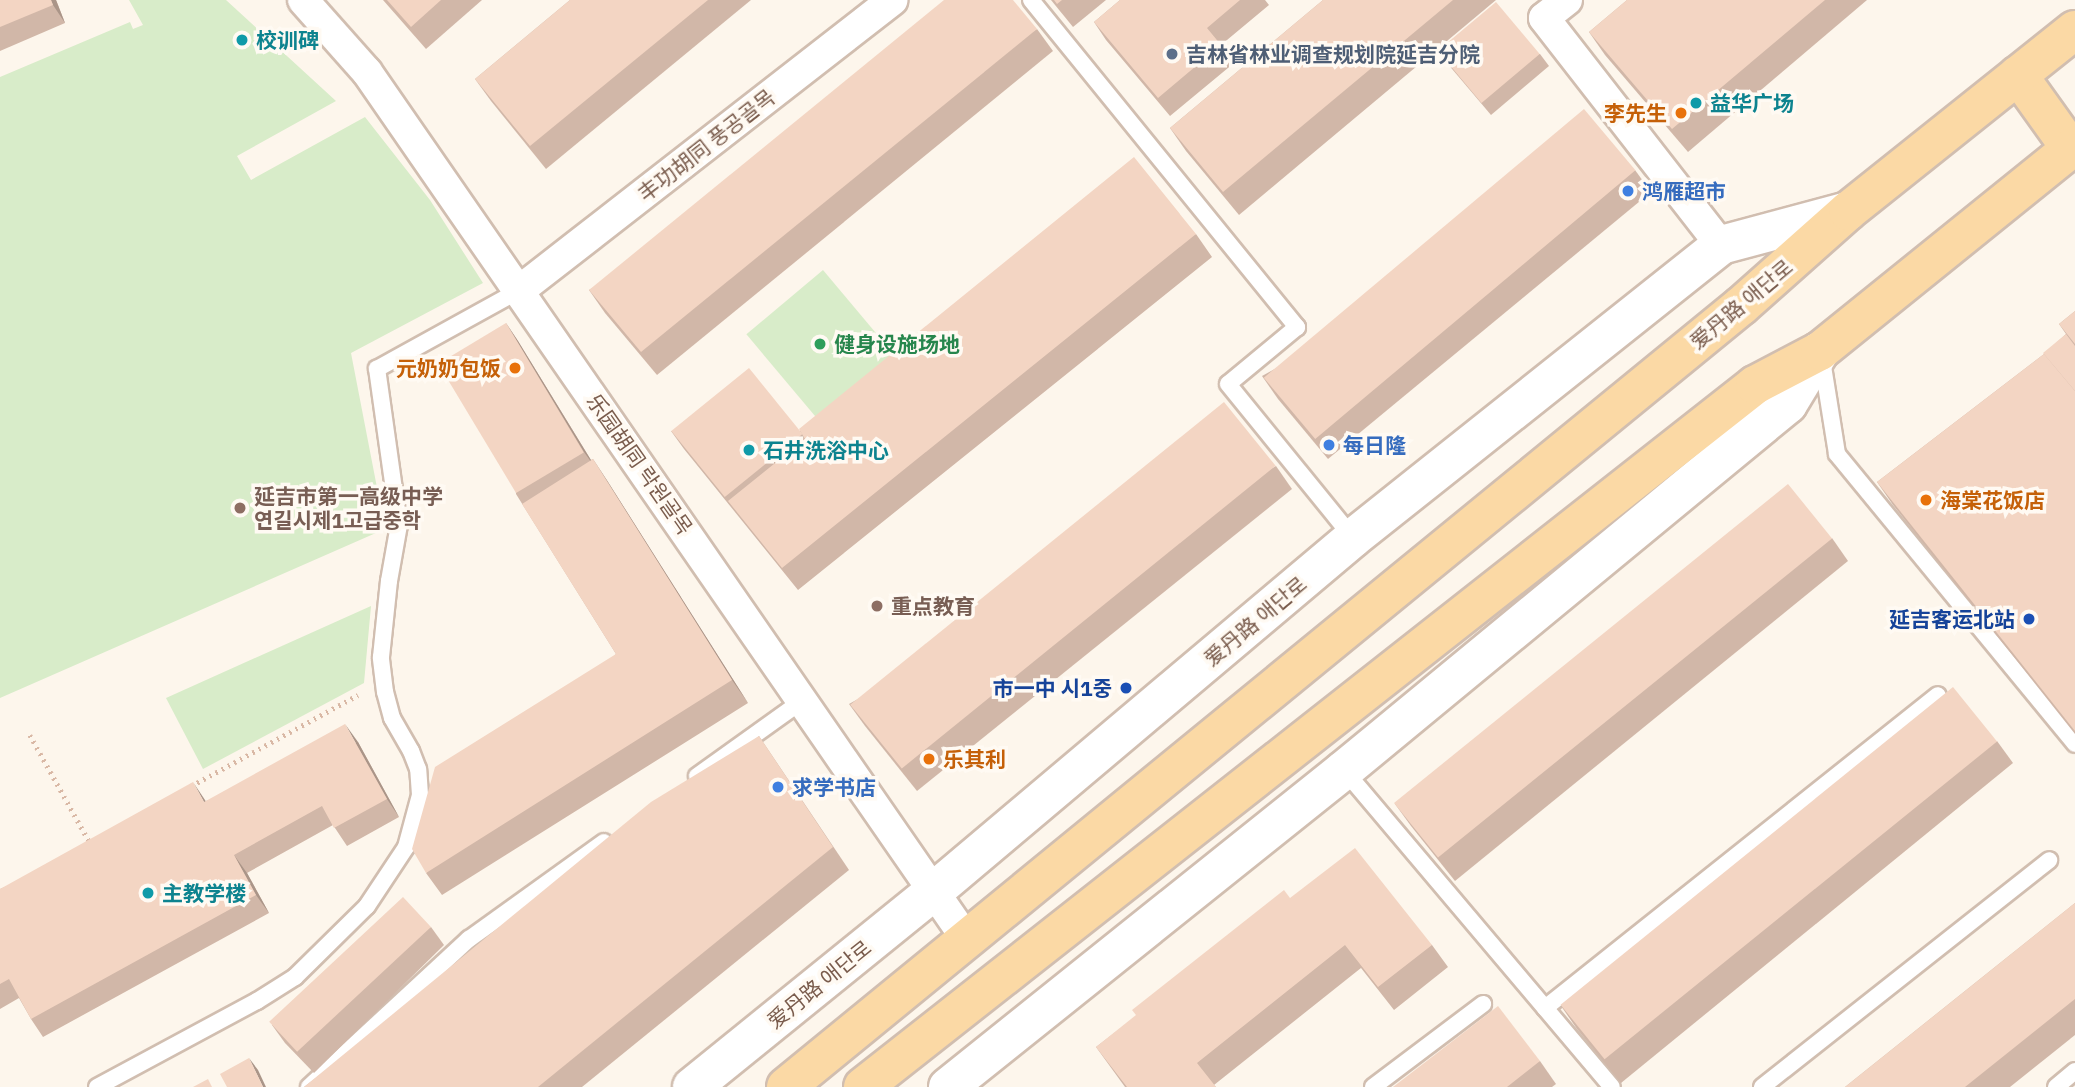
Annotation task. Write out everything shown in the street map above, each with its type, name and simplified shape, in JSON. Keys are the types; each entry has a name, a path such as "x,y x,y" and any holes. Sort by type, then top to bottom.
{"main road":[{"name":"爱丹路 애단로","path":"786,1087 965,937 1741,306 1848,211 2075,30"},
{"path":"863,1087 1755,385 1820,351 2073,147 2018,75"}],"street":[{"name":"乐园胡同 락원골목","path":"303,0 367,72 965,937"},
{"name":"丰功胡同 풍공골목","path":"520,290 892,0"},
{"path":"1567,0 1544,18 1721,245"},
{"name":"爱丹路 애단로","path":"692,1087 933,892 1353,538 1721,245 1848,211"},
{"path":"948,1087 1344,770 1788,404 1820,351"}],"lane":[{"path":"1031,0 1297,327 1228,384 1353,538"},
{"path":"97,1087 257,1001 295,977 367,906 394,869 405,847 420,795 418,769 392,718 381,657 389,581 399,525 377,369 520,290"},
{"path":"1820,351 1837,454 2075,744"},
{"path":"1545,1008 1938,695"},
{"path":"680,788 803,700"},
{"path":"1344,770 1612,1087"},
{"path":"309,1087 469,939 614,835"},
{"path":"1762,1087 2049,860"},
{"path":"1373,1087 1483,1004"},
{"path":"2056,1087 2075,1071"}],"path":[{"path":"188,788 384,681"},
{"path":"30,735 94,850"},
{"path":"78,848 102,835"}],"green space":[{"path":"129,0 226,0 336,101 237,156 251,180 365,117 430,200 483,283 351,353 385,529 0,698 0,77 130,22 133,29 143,25"},
{"name":"健身设施场地","path":"823,270 894,355 818,419 746,334"},
{"path":"371,606 364,683 203,769 166,698"}],"building":[{"path":"0,0 51,0 53,5 0,27"},
{"path":"387,0 441,0 411,27"},
{"path":"570,0 708,0 530,146 475,79"},
{"path":"944,0 1013,0 1037,29 641,352 589,290"},
{"name":"吉林省林业调查规划院延吉分院","path":"1120,0 1240,0 1207,28 1221,45 1158,98 1094,22"},
{"path":"1323,0 1453,0 1223,192 1170,128"},
{"name":"益华广场","path":"1627,0 1825,0 1672,129 1589,32"},
{"path":"1496,2 1540,54 1481,103 1438,51"},
{"path":"1584,109 1635,170 1315,439 1264,378"},
{"path":"1134,157 1196,234 782,568 728,501 805,439 799,429"},
{"path":"2075,311 2075,344 2059,324"},
{"path":"506,323 584,452 516,493 438,364"},
{"path":"2066,334 2075,346 2075,391 2043,353"},
{"name":"延吉客运北站","path":"2044,354 2075,391 2075,731 1877,482"},
{"name":"石井洗浴中心","path":"749,368 802,434 725,497 671,431"},
{"path":"1224,402 1276,466 902,768 850,705"},
{"path":"593,459 732,680 426,873 412,849 435,767 616,654 522,504"},
{"path":"1788,484 1832,538 1438,857 1394,803"},
{"path":"1953,687 1997,741 1605,1059 1561,1005"},
{"name":"主教学楼","path":"345,724 387,799 334,828 322,806 234,855 256,895 31,1019 9,979 0,984 0,889 193,782 204,802"},
{"path":"759,736 833,847 538,1087 304,1087 651,802"},
{"path":"1355,848 1432,945 1378,987 1345,945 1197,1063 1216,1087 1127,1087 1096,1047 1136,1015 1132,1010 1284,890 1290,898"},
{"path":"403,897 431,927 297,1052 269,1022"},
{"path":"2075,903 2075,999 1965,1087 1845,1087"},
{"path":"1498,1006 1540,1061 1507,1087 1393,1087"},
{"path":"249,1058 263,1087 227,1087 220,1074"},
{"path":"208,1079 212,1087 193,1087"}],"place":[{"name":"校训碑","path":"242,40"},
{"name":"吉林省林业调查规划院延吉分院","path":"1172,54"},
{"name":"益华广场","path":"1696,103"},
{"name":"李先生","path":"1681,113"},
{"name":"鸿雁超市","path":"1628,191"},
{"name":"健身设施场地","path":"820,344"},
{"name":"元奶奶包饭","path":"515,368"},
{"name":"每日隆","path":"1329,445"},
{"name":"石井洗浴中心","path":"749,450"},
{"name":"海棠花饭店","path":"1926,500"},
{"name":"延吉市第一高级中学 연길시제1고급중학","path":"240,508"},
{"name":"重点教育","path":"877,606"},
{"name":"延吉客运北站","path":"2029,619"},
{"name":"市一中 시1중","path":"1126,688"},
{"name":"乐其利","path":"929,759"},
{"name":"求学书店","path":"778,787"},
{"name":"主教学楼","path":"148,893"}]}
